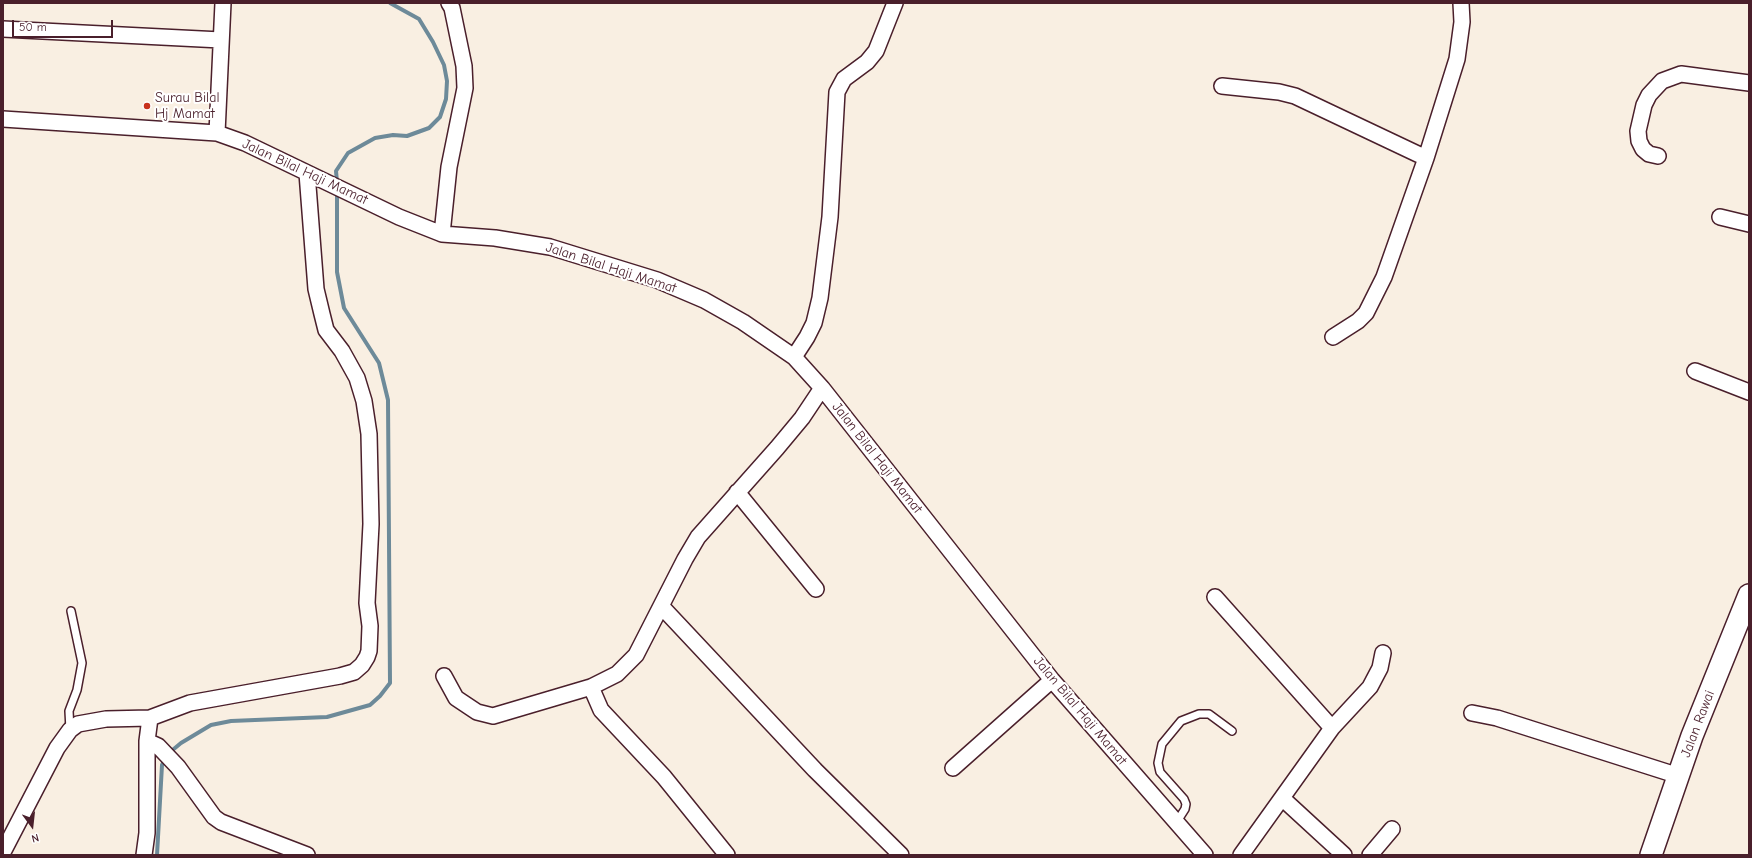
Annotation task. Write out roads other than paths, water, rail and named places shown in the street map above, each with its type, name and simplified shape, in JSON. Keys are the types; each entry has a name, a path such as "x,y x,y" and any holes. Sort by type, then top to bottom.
{"main road":[{"name":"Jalan Rawai","path":"1651,855 1692,736 1749,596"}],"street":[{"path":"217,133 223,3"},
{"path":"442,234 449,167 465,88 464,66 452,8 449,3"},
{"path":"794,357 814,323 820,298 830,217 837,92 844,79 867,62 876,51 895,3"},
{"path":"1333,337 1358,321 1366,313 1384,277 1426,158 1457,58 1462,22 1461,3"},
{"path":"3,29 221,40"},
{"path":"1658,156 1650,154 1643,149 1639,140 1638,131 1644,105 1654,87 1662,81 1680,74 1749,83"},
{"path":"1222,86 1279,92 1295,96 1426,158"},
{"name":"Jalan Bilal Haji Mamat","path":"3,119 217,133 245,143 323,179 399,217 442,234 495,238 550,247 657,280 704,300 743,322 794,357 822,388 1052,680 1205,855"},
{"path":"3,852 58,748 70,730 78,724 85,721 150,718 190,702 354,672 362,665 369,651 370,626 367,603 372,524 369,434 364,401 357,378 342,351 326,330 316,289 308,173"},
{"path":"1720,217 1749,224"},
{"path":"1696,371 1749,392"},
{"path":"444,676 456,698 477,712 493,716 591,688 617,674 636,655 662,607 685,559 698,537 782,442 822,388"},
{"path":"737,492 816,589"},
{"path":"1215,597 1332,728"},
{"path":"662,607 815,770 901,855"},
{"path":"1241,855 1332,728 1370,687 1380,668 1383,652"},
{"path":"953,768 1052,680"},
{"path":"591,688 601,710 669,783 727,855"},
{"path":"1472,713 1497,718 1678,776"},
{"path":"144,855 147,833 152,744 150,718"},
{"path":"152,744 178,767 214,817 221,822 307,855"},
{"path":"1282,798 1344,855"},
{"path":"1370,855 1392,829"}],"lane":[{"path":"70,730 70,711 77,690 82,662 71,611"},
{"path":"1176,823 1185,810 1186,804 1184,799 1160,772 1158,763 1162,744 1181,721 1199,714 1209,714 1232,731"}],"waterway":[{"path":"337,182 336,171 348,153 375,138 393,135 407,136 429,128 440,117 446,99 447,81 444,65 433,42 419,19 390,3"},
{"path":"169,753 181,743 211,725 231,721 327,717 370,705 380,696 390,683 388,400 379,363 344,308 337,272 337,191"},
{"path":"157,855 162,765 165,758"}],"place":[{"name":"Surau Bilal Hj Mamat","path":"147,106"}]}
